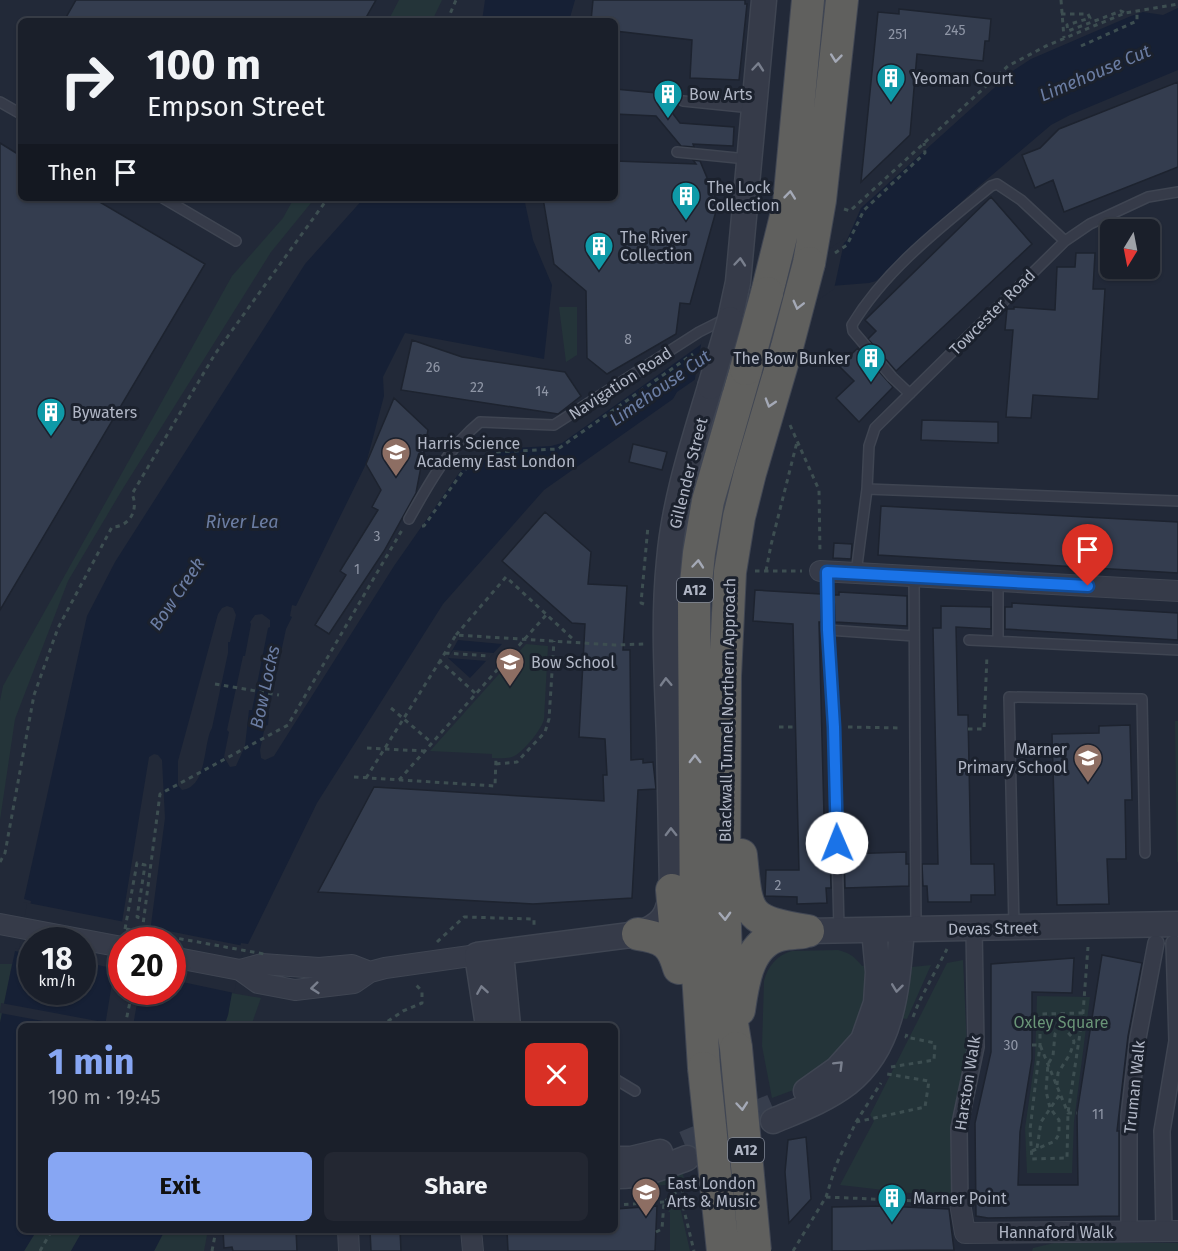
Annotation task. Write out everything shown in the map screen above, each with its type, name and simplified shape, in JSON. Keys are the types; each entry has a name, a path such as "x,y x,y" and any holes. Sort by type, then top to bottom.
{"highway":[{"name":"Blackwall Tunnel Northern Approach","path":"723,1251 704,1068 696,942 694,603 699,553 708,501 767,293 789,204 808,0"},
{"name":"Blackwall Tunnel Northern Approach","path":"755,1251 736,1048 727,993 723,836 725,676 730,572 738,517 809,263 820,200 842,0"},
{"path":"726,731 747,901 751,911 760,919 776,926 808,931"},
{"path":"672,890 680,969 690,1026 704,1068"},
{"path":"736,1048 739,1007 753,954 778,936 808,931"},
{"path":"638,934 665,942 674,951 680,969"}],"street":[{"name":"Gillender Street","path":"638,934 660,923 670,904 672,890 665,647 669,559 674,519 685,471 731,317 738,282 764,0"},
{"path":"824,571 1178,591"},
{"path":"1,924 108,936"},
{"name":"Devas Street","path":"808,931 1014,927 1176,933"},
{"name":"Harston Walk","path":"960,1203 959,1128 976,1047 974,928"},
{"path":"874,930 878,972 876,1003 863,1040 837,1069 773,1113 815,1103 848,1083 865,1067 879,1046 895,1004 909,929"},
{"name":"Truman Walk","path":"1171,1231 1162,1131 1177,1041 1176,933"},
{"path":"186,960 240,970 262,967 295,990 354,983 369,972 392,967 638,934"},
{"name":"Truman Walk","path":"1130,1232 1129,1116 1138,1038 1156,943"},
{"path":"488,1023 489,954"},
{"path":"489,954 507,1023"},
{"path":"618,1159 686,1150 652,1172 618,1176"},
{"name":"Hannaford Walk","path":"960,1203 965,1242 1171,1231"},
{"path":"348,1233 349,1251"},
{"path":"471,1233 472,1251"}],"lane":[{"path":"683,101 754,108"},
{"path":"0,102 18,112"},
{"path":"677,152 749,159"},
{"path":"910,393 892,377 853,331 852,325 885,281 939,229 997,184 1021,200 1065,241"},
{"name":"Towcester Road","path":"856,573 867,489 869,446 875,428 1065,241 1090,224 1148,197 1178,192"},
{"path":"168,201 236,241"},
{"name":"Navigation Road","path":"409,519 429,484 464,435 480,422 554,425 699,332 731,317"},
{"path":"867,489 1178,501"},
{"path":"824,571 834,727 839,930"},
{"path":"909,929 914,728 914,576"},
{"path":"998,581 998,641"},
{"path":"828,630 914,636"},
{"path":"969,640 1178,651"},
{"path":"1014,927 1009,697 1142,699 1145,854"},
{"path":"618,1081 636,1091"}],"path":[{"path":"448,18 456,0"},
{"path":"1061,0 1061,14 1065,26 1064,38"},
{"path":"841,207 850,211 1008,66 1064,38 1125,13 1178,4"},
{"path":"1065,26 1068,30 1121,11 1125,13"},
{"path":"1081,46 1137,21 1137,11"},
{"path":"1061,14 1088,14 1090,18 1065,26"},
{"path":"847,245 864,210 925,153 924,143"},
{"path":"0,862 5,853 34,695 58,628 112,527 118,527 131,517 135,506 132,494 215,354 326,201"},
{"path":"730,572 824,571 819,490 790,425"},
{"path":"766,571 797,441"},
{"path":"143,927 160,794 285,728 409,519"},
{"path":"366,778 456,635 506,577 577,642"},
{"path":"399,780 547,614"},
{"path":"456,635 615,645 650,644"},
{"path":"496,764 517,762 547,728 554,641"},
{"path":"968,729 984,729 988,641"},
{"path":"445,653 490,656"},
{"path":"440,662 475,693"},
{"path":"216,684 279,695"},
{"path":"391,708 432,743"},
{"path":"779,727 796,727"},
{"path":"834,727 914,728"},
{"path":"368,748 424,751"},
{"path":"354,777 495,786 496,758"},
{"path":"126,927 137,863 145,865 137,914 137,917 144,919"},
{"path":"431,947 465,917 534,920 535,933"},
{"path":"1083,1013 1040,1014 1040,1045 1032,1119 1032,1160 1067,1158 1068,1113 1083,1013 1089,942"},
{"path":"912,1019 947,949"},
{"path":"186,951 262,967"},
{"path":"385,1023 403,1011 422,1003 422,991 413,983"},
{"path":"126,1023 129,1005"},
{"path":"1032,1151 1055,1141 1059,1134 1059,1120 1050,1108 1046,1091 1048,1064 1053,1056 1055,1034 1072,1024 1076,1013"},
{"path":"793,1251 826,1197 836,1165 856,1122 891,1067 934,1060 935,1043 906,1037 909,1028"},
{"path":"1057,1086 1058,1073 1070,1054 1074,1042 1063,1028"},
{"path":"1032,1045 1040,1045"},
{"path":"1040,1045 1068,1113"},
{"path":"856,1122 925,1107 929,1081 887,1074"},
{"path":"1037,1148 1041,1122 1060,1094"},
{"path":"1068,1113 1077,1113"},
{"path":"1032,1119 1041,1122"},
{"path":"618,1205 664,1202 682,1187"},
{"path":"826,1197 920,1201"},
{"path":"656,1232 662,1229 664,1202"},
{"path":"684,1210 694,1251"},
{"path":"40,1251 50,1233"},
{"path":"212,1251 215,1233"}],"green space":[{"path":"399,0 442,0 433,18 390,18"},
{"path":"292,201 313,201 271,252 122,490 68,581 15,719 0,820 0,701 3,686 232,276 283,218"},
{"path":"559,307 577,307 577,355 566,362"},
{"path":"526,644 548,646 544,719 531,741 516,755 505,758 492,758 492,754 430,751"},
{"path":"1175,721 1178,721 1178,862 1177,862"},
{"path":"838,950 852,956 862,966 866,965 869,974 867,998 851,1039 799,1088 772,1098 762,1046 764,981 768,971 778,958 792,951"},
{"path":"963,960 967,1048 951,1126 953,1198 840,1185 874,1121 870,1115 947,963"},
{"path":"0,964 12,964 0,1023"},
{"path":"931,965 907,1019 901,1018 912,967"},
{"path":"231,993 261,998 252,1023 225,1023"},
{"name":"Oxley Square","path":"1037,996 1090,997 1074,1122 1072,1173 1027,1173 1025,1128 1035,1059"},
{"path":"683,1170 684,1184 618,1188 618,1185"},
{"path":"678,1198 690,1251 670,1251 670,1212 668,1212"},
{"path":"35,1233 81,1233 71,1251 24,1251"},
{"path":"163,1233 207,1233 204,1251 154,1251"},
{"path":"1054,1243 1178,1243 1178,1251 1032,1251 1033,1248"}],"water":[{"path":"485,0 575,0 570,18 482,18"},
{"path":"1178,8 1178,70 1051,125 972,192 876,281 831,286 677,392 673,399 544,490 443,604 317,803 248,944 241,943 225,1023 134,1023 137,1005 186,1005 186,927 151,927 165,818 162,760 154,754 149,757 121,927 108,927 108,1005 105,1023 18,1023 18,1233 35,1233 24,1251 0,1251 0,1023 15,951 18,952 18,1005 96,1005 96,927 26,927 31,901 24,899 87,616 115,562 305,264 361,201 525,201 533,240 552,285 544,359 405,333 383,377 384,396 366,464 296,606 292,605 290,616 292,617 286,629 268,713 268,725 265,726 260,750 261,758 265,760 274,756 394,566 459,473 469,464 494,449 551,446 562,443 844,243 861,208 1014,70 1031,59 1143,12 1163,15","holes":["227,606 233,608 236,615 230,642 228,642 228,653 201,773 190,787 182,790 178,785 178,761 218,614 222,608","262,614 270,620 252,710 249,710 245,746 236,766 230,767 224,757 229,732 227,730 243,656 245,656 250,622 255,615"]},
{"path":"458,640 502,644 470,678 448,658"},
{"path":"81,1233 163,1233 154,1251 71,1251"}],"pier":[{"path":"845,238 834,289 694,384 702,339"},
{"path":"453,650 494,653 487,661 448,658"},
{"path":"23,902 125,922 124,927 108,927 108,967 96,965 96,927 23,927 27,903"},
{"path":"186,935 244,946 234,993 186,983"},
{"path":"1,1003 108,1023 54,1023 0,1013"}],"building":[{"path":"76,0 376,0 366,18 66,18"},
{"path":"593,0 745,0 747,4 739,80 690,78 692,40 618,31 618,18 591,18"},
{"path":"899,9 991,19 989,41 985,41 983,61 917,54 910,135 861,182 878,12 899,14"},
{"path":"1178,82 1178,167 1064,212 1053,180 1035,188 1022,155 1040,148 1059,129"},
{"name":"Bow Arts","path":"618,89 657,93 680,123 734,127 733,146 693,144 694,147 681,146 656,116 618,114"},
{"name":"Bywaters","path":"0,143 18,154 18,201 98,201 205,264 0,610"},
{"path":"693,160 700,161 718,204 690,304 680,303 676,334 607,374 587,358 586,291 554,264 544,201 618,201 618,161 696,164"},
{"path":"991,197 1032,244 896,371 868,339 876,331 865,320"},
{"path":"1076,253 1095,253 1093,289 1105,289 1098,399 1033,395 1031,418 1006,417 1013,330 1005,330 1007,309 1014,309 1014,307 1055,310 1057,267 1075,267"},
{"path":"412,340 462,357 565,372 581,396 558,414 401,390"},
{"name":"The Bow Bunker","path":"858,348 893,387 859,422 836,398 854,381 839,366"},
{"path":"394,398 428,430 416,493 384,551 329,634 315,625 346,575 340,571 378,510 372,507 381,490 366,464"},
{"path":"922,420 998,422 998,443 921,440"},
{"path":"633,444 667,452 662,470 629,462"},
{"path":"881,506 1178,522 1178,573 878,555"},
{"path":"545,512 591,552 588,584 627,586 623,650 630,650 631,760 643,759 643,763 653,762 656,789 638,790 632,898 533,904 318,892 374,787 604,801 603,775 607,775 605,739 579,737 585,624 572,623 502,561"},
{"path":"834,543 852,544 851,559 833,558"},
{"path":"755,590 821,594 821,622 819,622 825,854 830,854 831,888 826,888 827,903 797,904 797,897 765,896 766,870 799,870 793,624 753,621"},
{"path":"839,592 907,596 907,626 835,622 834,595 839,595"},
{"path":"1012,603 1178,613 1178,640 1005,629 1005,607 1012,607"},
{"path":"941,606 991,607 991,629 956,627 958,715 968,715 971,864 994,864 995,895 971,895 971,902 928,902 927,886 923,886 922,864 938,864 933,628 941,628"},
{"path":"1130,725 1132,800 1125,800 1126,859 1107,859 1109,904 1057,905 1052,734 1099,733 1099,726"},
{"path":"906,852 906,864 909,864 909,886 845,888 844,854"},
{"path":"1102,955 1142,963 1128,1036 1117,1131 1119,1131 1119,1216 988,1218 976,1216 975,1123 991,1052 991,964 1074,958 1072,993 1032,992 1032,1059 1020,1132 1018,1185 1078,1185 1077,1113"},
{"path":"806,1137 811,1199 789,1223 785,1172 788,1140"},
{"path":"657,1206 655,1251 508,1251 507,1233 618,1233 618,1209"},
{"name":"Marner Point","path":"884,1206 949,1209 954,1250 832,1251 832,1207"},
{"path":"223,1233 296,1233 297,1251 233,1251 232,1247 224,1248"},
{"path":"370,1233 400,1233 401,1251 371,1251"}],"tunnel":[{"path":"684,1143 772,1106"}],"place":[{"name":"Yeoman Court","path":"891,104"},
{"name":"Bow Arts","path":"668,120"},
{"name":"The Lock Collection","path":"686,222"},
{"name":"The River Collection","path":"599,272"},
{"name":"The Bow Bunker","path":"871,384"},
{"name":"Bywaters","path":"51,438"},
{"name":"Harris Science Academy East London","path":"396,478"},
{"name":"Bow School","path":"510,688"},
{"name":"Marner Primary School","path":"1088,784"},
{"name":"East London Arts & Music","path":"646,1218"},
{"name":"Marner Point","path":"892,1224"}],"route":[{"path":"837,843 827,572 1088,586"}],"water label":[{"name":"Limehouse Cut","path":"1095,73"},
{"name":"Limehouse Cut","path":"660,388"},
{"name":"River Lea","path":"242,522"},
{"name":"Bow Creek","path":"177,594"},
{"name":"Bow Locks","path":"265,687"}]}
